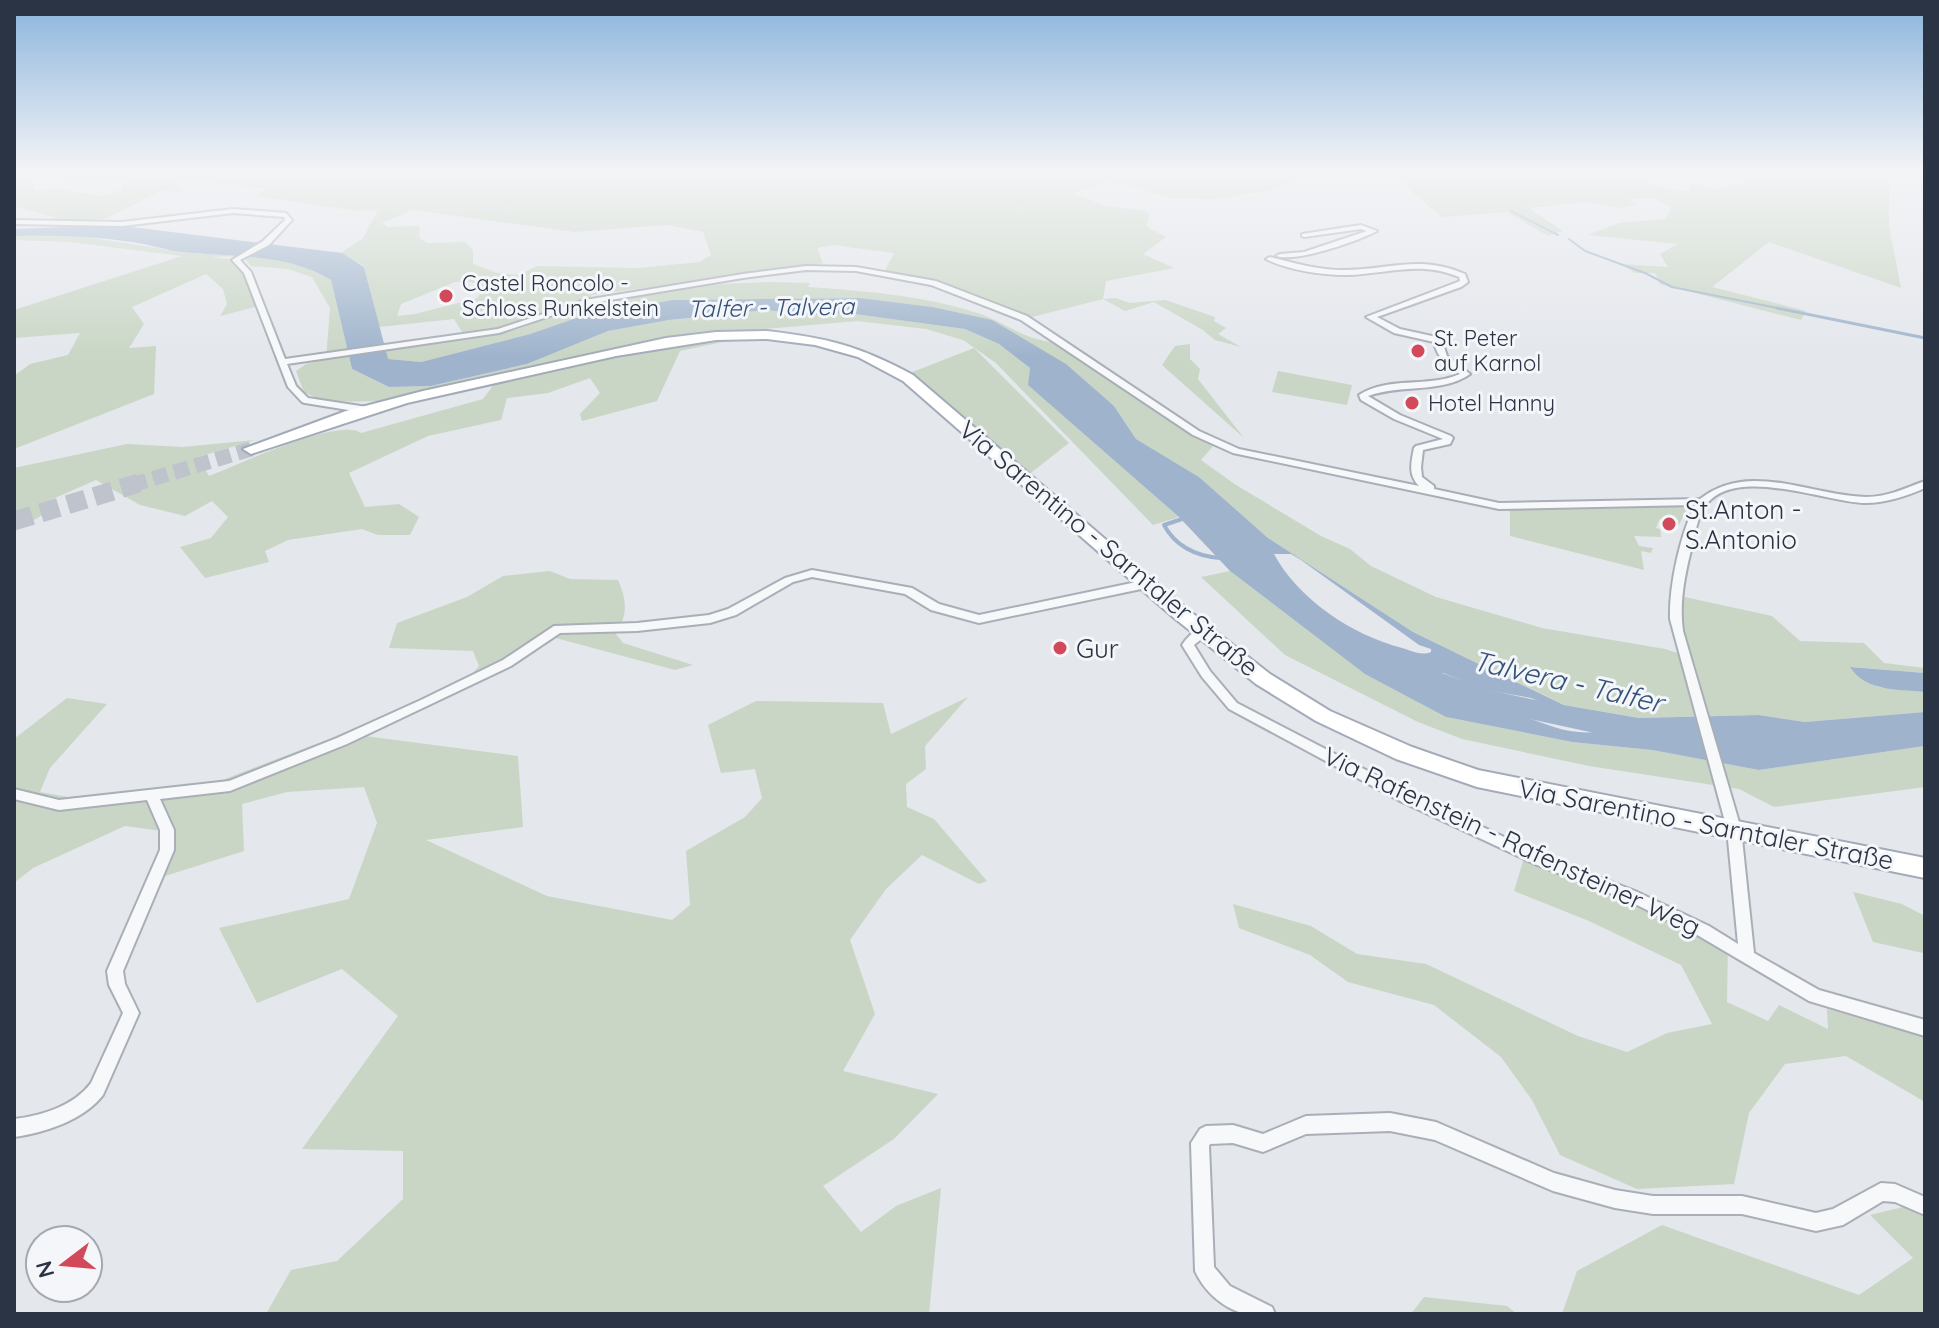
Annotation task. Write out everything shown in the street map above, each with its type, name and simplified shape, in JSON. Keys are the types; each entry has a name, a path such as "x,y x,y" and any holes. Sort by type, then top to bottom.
{"main road":[{"name":"Via Sarentino - Sarntaler Straße","path":"251,449 316,426 335,412 367,410 635,347 688,339 758,335 837,347 869,357 908,378 1204,632 1263,679 1323,716 1404,753 1477,778 1731,820 1925,868"}],"street":[{"path":"277,232 266,243 237,259 247,272 292,387 305,400 335,412"},
{"path":"1304,235 1326,232"},
{"path":"1371,232 1305,254 1270,259 1333,272 1419,266 1455,272 1464,282 1370,317 1397,331 1438,340 1440,354 1466,374 1451,382 1377,388 1363,396 1397,417 1448,438 1447,442 1420,446 1416,468 1418,483 1482,498 1499,506"},
{"path":"284,362 516,327 585,302 792,269 856,269 933,283 1024,318 1210,441 1236,451 1499,506 1701,502 1719,490 1754,483 1868,500 1892,497 1925,484"},
{"name":"Via Rafenstein - Rafensteiner Weg","path":"1701,502 1674,595 1676,632 1687,659 1731,820 1747,957"},
{"path":"14,794 59,805 230,786 342,741 499,667 558,629 637,627 710,619 732,612 789,580 812,573 908,591 935,607 979,619 1146,584"},
{"name":"Via Rafenstein - Rafensteiner Weg","path":"1204,632 1188,645 1206,674 1233,706 1407,798 1542,861 1630,895 1704,931 1815,996 1925,1028"},
{"path":"14,1128 49,1120 91,1097 128,1021 130,1007 117,985 115,971 167,850 167,830 152,796"},
{"path":"1265,1314 1223,1293 1205,1271 1200,1143 1206,1135 1233,1134 1263,1143 1306,1125 1390,1122 1436,1131 1526,1172 1583,1191 1628,1201 1667,1206 1742,1205 1816,1222 1836,1218 1881,1192 1895,1193 1925,1206"}],"green space":[{"path":"366,232 419,232 420,238 427,243 466,242 473,251 473,264 498,273 519,275 537,266 638,268 700,262 711,255 703,232 1157,232 1166,237 1143,254 1174,268 1106,281 1103,299 1028,318 934,283 884,272 894,253 833,245 817,248 823,263 816,265 592,295 589,299 511,327 464,335 454,319 379,327 364,266 341,253 363,238","holes":["455,282 471,282 482,287 478,298 397,316 401,304"]},
{"path":"1596,232 1890,232 1901,288 1769,242 1712,287 1806,311 1801,320 1660,284 1655,273 1635,273 1622,264 1668,267 1660,254 1678,244 1588,235"},
{"path":"64,235 175,251 241,256 211,257 236,260 242,265 259,306 220,316 227,304 223,289 206,274 132,307 144,324 129,348 156,346 154,394 14,449 14,376 30,364 68,355 80,333 14,338 14,310 182,256 70,242 14,240 14,236"},
{"path":"243,256 295,264 331,280 352,369 389,387 431,386 527,364 608,331 669,320 767,310 805,315 847,313 965,329 999,344 1030,368 1029,385 1179,517 1153,525 996,363 963,340 926,329 857,321 718,333 717,336 737,339 680,351 657,401 582,421 580,414 600,393 590,378 548,393 507,398 501,420 428,436 349,473 365,507 399,504 419,517 410,535 378,535 362,529 288,540 265,551 269,562 205,578 180,547 211,538 228,517 212,501 185,516 140,505 96,480 48,501 44,514 14,532 14,468 127,444 183,447 255,440 198,457 209,476 310,437 332,431 361,433 483,399 492,382 609,356 383,401 325,402 304,392 296,371 306,364 326,359 330,308 312,277 288,269 251,266"},
{"path":"810,283 808,287 933,301 986,316 1027,336 1061,342 1215,444 1201,460 1236,485 1321,536 1350,549 1371,566 1436,597 1542,628 1665,649 1690,657 1682,630 1680,596 1772,616 1800,641 1864,643 1884,663 1925,668 1925,673 1852,667 1878,687 1925,692 1925,712 1805,722 1759,715 1639,718 1565,705 1413,632 1268,538 1199,477 1136,439 1114,406 991,320 933,307 860,298 672,300 579,317 530,334 421,362 387,359 385,351 518,329 594,303 721,284"},
{"path":"1116,298 1129,303 1165,300 1215,317 1214,321 1226,328 1218,334 1241,347 1215,340 1154,302 1125,311 1103,299"},
{"path":"1190,344 1190,359 1200,369 1198,379 1244,438 1162,365 1175,346"},
{"path":"974,348 1069,443 1027,476 910,373"},
{"path":"1278,371 1352,385 1347,405 1272,392"},
{"path":"1681,505 1686,510 1679,525 1660,519 1656,528 1660,529 1661,537 1634,536 1639,546 1653,548 1651,553 1641,551 1644,570 1510,536 1510,509"},
{"path":"550,571 570,579 618,580 625,607 616,634 623,643 693,665 675,670 552,637 503,670 365,736 518,756 523,827 426,840 547,896 672,920 690,905 686,851 745,817 762,798 755,769 721,773 708,725 756,701 883,703 891,734 968,697 925,746 926,769 906,784 907,807 934,819 987,881 979,884 922,855 886,889 850,940 875,1014 843,1071 938,1094 894,1139 823,1186 861,1232 896,1206 941,1188 929,1314 266,1314 291,1270 337,1261 403,1199 403,1151 302,1149 398,1016 342,969 257,1003 219,928 349,899 377,823 364,787 287,792 242,804 244,851 162,877 162,831 125,826 33,868 14,883 14,739 67,698 107,704 50,768 40,792 68,797 217,782 329,739 468,679 479,666 473,651 389,648 397,623 467,597 503,576"},
{"path":"1230,571 1363,672 1446,717 1572,742 1652,750 1759,770 1925,746 1925,787 1774,807 1739,789 1589,766 1462,739 1418,722 1285,655 1201,577"},
{"path":"1526,851 1728,939 1727,1002 1768,1021 1779,1005 1828,1029 1827,1009 1925,1036 1925,1102 1846,1056 1785,1064 1749,1113 1734,1184 1637,1189 1560,1155 1532,1100 1501,1057 1434,1005 1348,982 1310,955 1239,928 1233,904 1311,926 1357,954 1426,964 1578,1036 1627,1052 1667,1033 1712,1024 1681,965 1589,921 1514,891"},
{"path":"1853,892 1902,904 1925,916 1925,957 1923,953 1873,942"},
{"path":"1903,1207 1925,1217 1925,1314 1562,1314 1577,1271 1662,1225 1859,1295 1913,1258 1870,1215"},
{"path":"1424,1297 1507,1306 1517,1314 1411,1314"}],"water":[{"name":"Talfer - Talvera","path":"14,232 172,232 342,253 364,267 388,359 421,362 530,334 579,317 672,300 860,298 933,307 992,320 1066,364 1114,406 1136,439 1199,477 1268,538 1413,632 1564,705 1639,718 1759,715 1805,722 1925,712 1925,746 1759,770 1652,750 1572,742 1446,717 1365,674 1230,571 1179,517 1028,385 1030,368 999,344 965,329 847,313 805,315 767,310 669,320 608,331 527,364 431,386 389,387 352,369 331,280 313,271 275,260 174,251 117,240 14,236","holes":["1274,554 1291,554 1419,645 1431,649 1431,652 1416,653 1383,642 1328,613 1297,586","1431,673 1443,673 1486,690 1531,698 1608,730 1568,731 1506,710 1463,700 1444,691"]},
{"path":"1850,667 1925,673 1925,692 1874,685"}],"waterway":[{"path":"1552,232 1558,235"},
{"path":"1569,239 1585,251 1645,273 1672,287 1777,308"},
{"path":"1777,308 1787,310"},
{"path":"1777,308 1925,338"},
{"path":"1185,518 1164,525 1174,539 1188,549 1220,558"},
{"name":"Talvera - Talfer","path":"1400,667 1484,699 1627,730"}],"tunnel":[{"path":"132,485 251,449"},
{"path":"14,521 139,483"}],"place":[{"name":"Castel Roncolo - Schloss Runkelstein","path":"446,296"},
{"name":"St. Peter auf Karnol","path":"1418,351"},
{"name":"Hotel Hanny","path":"1412,403"},
{"name":"St.Anton - S.Antonio","path":"1669,524"},
{"name":"Gur","path":"1060,648"}]}
